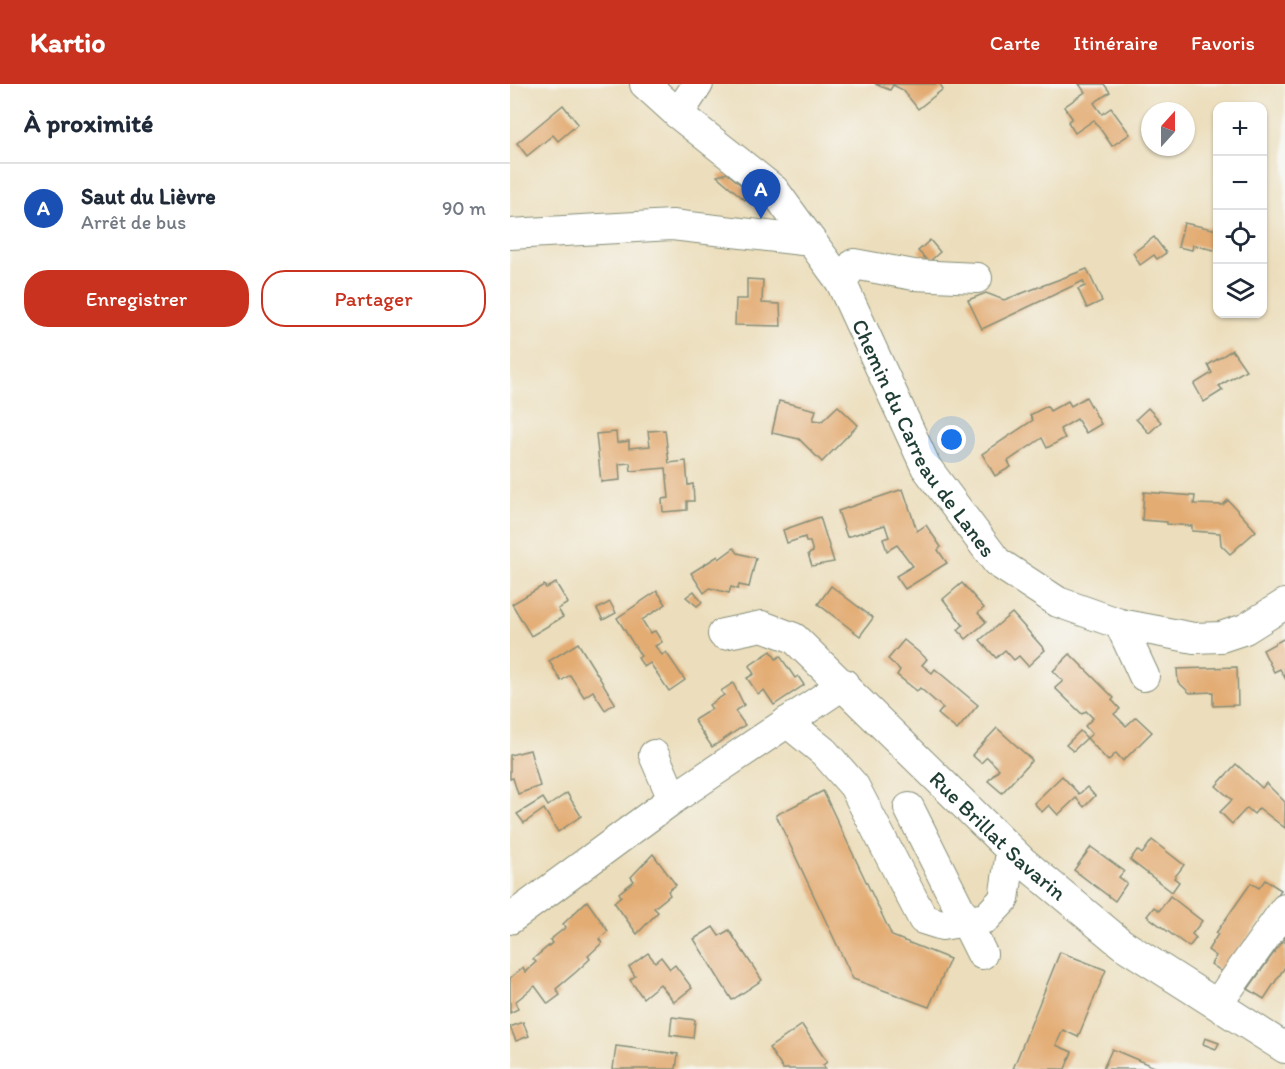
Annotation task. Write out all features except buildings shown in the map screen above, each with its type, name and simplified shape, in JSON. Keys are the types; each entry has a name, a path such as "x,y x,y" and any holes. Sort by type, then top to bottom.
{"street":[{"name":"Chemin du Carreau de Lanes","path":"645,84 678,114 774,190 841,282 927,467 997,561 1058,602 1120,624 1194,639 1221,637 1245,629 1285,604"},
{"path":"678,114 698,84"},
{"path":"510,234 672,225 811,241"},
{"path":"841,282 854,264 914,275 977,278"},
{"path":"1120,624 1144,676"},
{"name":"Rue Brillat Savarin","path":"723,634 762,626 794,638 844,684 1011,852 1122,944 1218,1003 1285,1048"},
{"path":"510,919 673,799 844,684"},
{"path":"787,722 824,752 854,786 923,919 942,925 986,918 1004,899 1011,852"},
{"path":"654,755 673,799"},
{"path":"909,808 982,954"},
{"path":"1218,1003 1285,909"}],"place":[{"name":"Saut du Lièvre","path":"761,219"}]}
